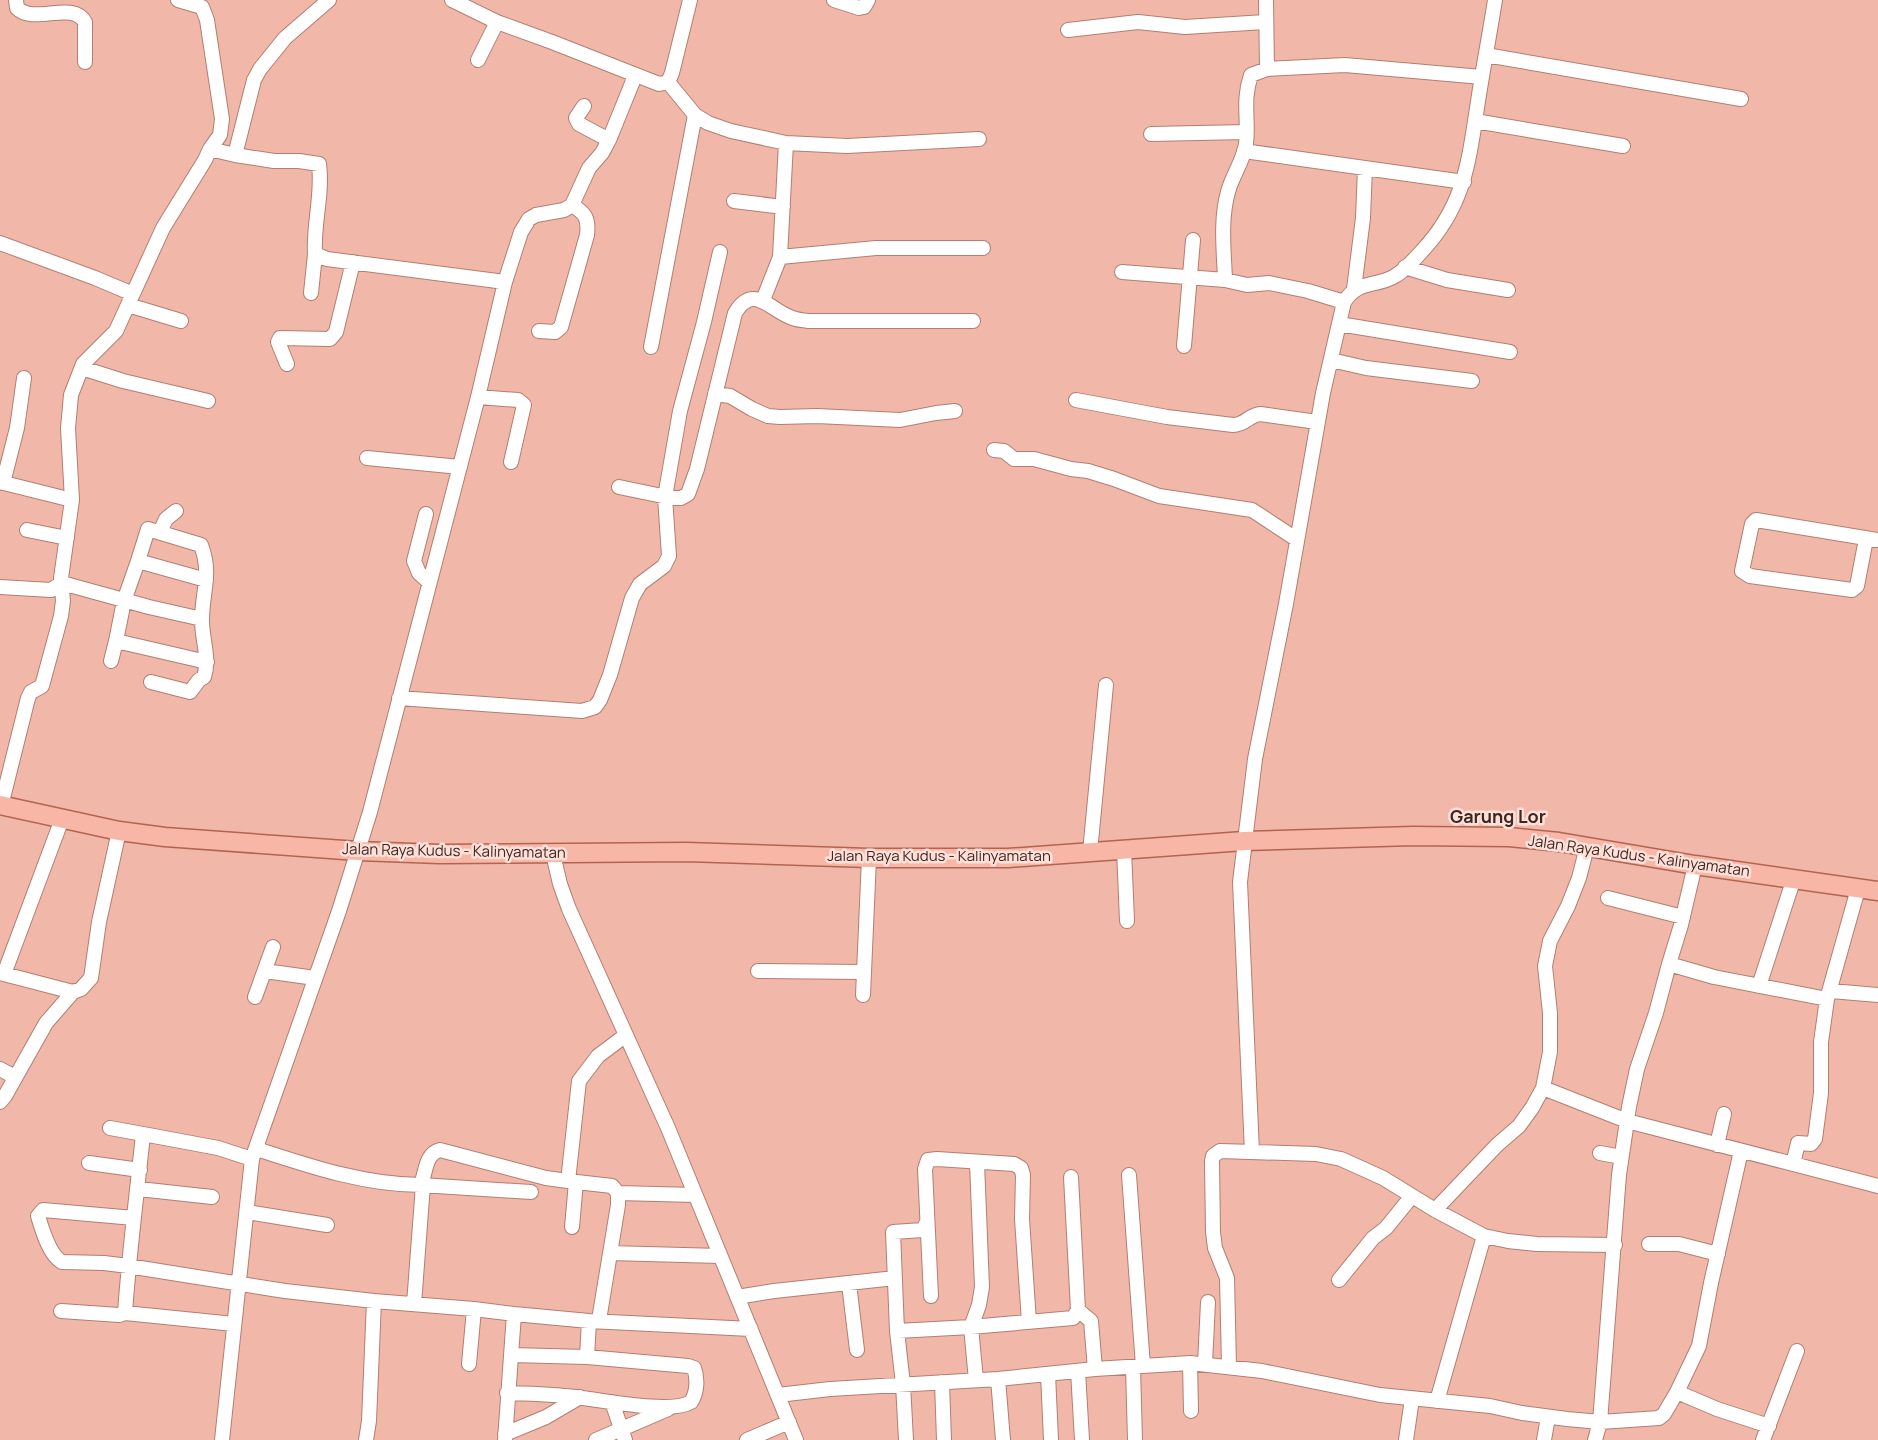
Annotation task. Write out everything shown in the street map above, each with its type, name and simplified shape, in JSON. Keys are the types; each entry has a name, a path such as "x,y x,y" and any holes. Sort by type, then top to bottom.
{"main road":[{"name":"Jalan Raya Kudus - Kalinyamatan","path":"1,805 119,831 202,841 440,854 678,851 868,858 1008,858 1244,841 1413,836 1529,839 1878,891"}],"street":[{"path":"16,0 17,8 25,13 72,12 81,16 85,22 85,62"},
{"path":"178,0 202,7 207,20 222,118 221,152"},
{"path":"221,152 260,69 285,38 329,0"},
{"path":"452,0 497,22 653,84 668,82"},
{"path":"668,82 690,0"},
{"path":"834,0 859,8 864,7 868,0"},
{"path":"1266,0 1266,69"},
{"path":"1354,289 1384,280 1405,267 1435,237 1455,203 1464,182 1495,0"},
{"path":"478,60 497,22"},
{"path":"1068,30 1138,22 1185,27 1265,22"},
{"path":"1486,55 1741,99"},
{"path":"1225,280 1223,237 1227,196 1244,151 1245,105 1247,85 1251,75 1266,69 1345,65 1482,77"},
{"path":"222,1440 255,1154 358,851 380,776 478,397 505,282 521,232 529,219 536,215 564,210 572,205 590,168 609,140 635,76"},
{"path":"668,82 695,115 718,128 786,143 847,146 979,139"},
{"path":"584,106 576,118 579,124 609,140"},
{"path":"651,347 695,115"},
{"path":"1475,121 1623,146"},
{"path":"1151,134 1246,132"},
{"path":"763,300 780,257 786,143"},
{"path":"1244,151 1464,182"},
{"path":"1,805 28,698 31,692 41,688 61,616 62,583 72,501 69,411 71,395 81,368 87,359 111,337 163,228 205,160 221,152 274,161 319,164 320,186 314,232 315,254 311,293"},
{"path":"1252,1152 1240,882 1244,841 1256,759 1286,604 1317,422 1344,302 1354,289 1363,218 1365,168"},
{"path":"734,201 783,207"},
{"path":"539,331 555,332 561,327 587,235 589,221 583,212 572,205"},
{"path":"1184,346 1192,240"},
{"path":"0,243 95,278 130,300 181,321"},
{"path":"780,257 876,248 983,248"},
{"path":"399,698 582,711 595,707 610,675 632,598 640,584 664,566 669,556 665,497 680,411 720,252"},
{"path":"315,254 327,259 505,282"},
{"path":"287,364 278,342 280,338 330,339 336,332 353,262"},
{"path":"1405,267 1447,280 1508,290"},
{"path":"1122,272 1225,280 1247,285 1269,283 1308,291 1344,302"},
{"path":"619,487 665,497 681,498 688,494 693,485 735,312 739,305 747,300 755,298 763,300 791,318 808,321 973,321"},
{"path":"1339,324 1510,352"},
{"path":"1331,360 1366,368 1472,381"},
{"path":"81,368 123,381 208,401"},
{"path":"24,378 16,428 2,483 72,501"},
{"path":"715,394 730,396 752,410 768,416 780,417 817,416 900,420 955,411"},
{"path":"478,397 522,402 523,409 511,462"},
{"path":"1076,400 1160,416 1233,425 1244,423 1260,414 1317,422"},
{"path":"994,450 1004,451 1014,459 1035,459 1114,478 1159,496 1252,510 1296,539"},
{"path":"367,458 460,467"},
{"path":"160,532 166,519 176,511"},
{"path":"426,514 414,561 419,573 429,582"},
{"path":"1756,520 1872,539 1857,586 1852,590 1750,576 1742,571 1752,524 1756,520"},
{"path":"111,661 124,601 148,529 201,545 207,568 202,619 207,662 204,677 190,692 151,682"},
{"path":"27,530 67,538"},
{"path":"138,561 206,580"},
{"path":"0,587 51,590 62,583 124,601 202,619"},
{"path":"116,641 207,662"},
{"path":"1090,852 1106,685"},
{"path":"62,819 2,974 73,992"},
{"path":"0,1102 46,1023 73,992 91,978 99,922 119,831"},
{"path":"1435,1210 1497,1145 1519,1126 1543,1088 1550,1052 1550,1013 1545,966 1550,941 1572,896 1587,847"},
{"path":"1124,849 1127,921"},
{"path":"553,854 569,909 668,1128 796,1440"},
{"path":"863,995 868,915 868,858"},
{"path":"1595,1440 1600,1422 1621,1157 1637,1069 1656,1013 1695,865"},
{"path":"1759,986 1794,878"},
{"path":"1793,1164 1798,1143 1813,1143 1815,1139 1821,1093 1821,1041 1829,995 1858,889"},
{"path":"1608,898 1683,917"},
{"path":"255,997 273,947"},
{"path":"1669,964 1714,977 1759,986 1829,995 1878,995"},
{"path":"265,970 315,978"},
{"path":"758,971 864,972"},
{"path":"572,1227 572,1182 579,1081 598,1056 626,1035"},
{"path":"0,1069 15,1077"},
{"path":"1543,1088 1628,1121 1878,1186"},
{"path":"1717,1145 1724,1114"},
{"path":"110,1128 255,1154 398,1184 531,1192"},
{"path":"125,1313 143,1134"},
{"path":"414,1304 422,1185 429,1158 434,1152 440,1150 535,1176 612,1186 618,1193 618,1205 587,1357"},
{"path":"778,1395 1190,1363 1229,1366 1347,1389 1412,1399 1490,1406 1548,1417 1600,1422 1661,1417 1677,1392 1699,1346 1741,1150"},
{"path":"1229,1366 1227,1278 1215,1248 1213,1232 1212,1161 1213,1156 1220,1151 1330,1155 1383,1178 1435,1210 1484,1236 1537,1244 1615,1245"},
{"path":"1600,1154 1621,1157"},
{"path":"931,1296 927,1222 926,1169 928,1160 1014,1164 1021,1168 1023,1175 1022,1220 1029,1322"},
{"path":"89,1163 140,1170"},
{"path":"976,1380 971,1327 979,1305 982,1287 977,1163"},
{"path":"1129,1175 1138,1366 1135,1440"},
{"path":"897,1330 1068,1320 1077,1315 1071,1177"},
{"path":"138,1189 212,1197"},
{"path":"618,1193 695,1195"},
{"path":"1339,1280 1377,1233 1386,1228 1412,1196"},
{"path":"134,1218 43,1210 38,1216 51,1249 60,1262 128,1266 285,1291 374,1302 594,1320 751,1329"},
{"path":"247,1212 327,1226"},
{"path":"906,1440 897,1330 893,1232 923,1230 927,1222"},
{"path":"1437,1401 1484,1236"},
{"path":"1649,1244 1679,1244 1718,1254"},
{"path":"610,1253 720,1256"},
{"path":"738,1297 895,1278"},
{"path":"849,1284 857,1350"},
{"path":"366,1440 369,1421 374,1302"},
{"path":"1206,1364 1208,1302"},
{"path":"469,1364 474,1309"},
{"path":"1078,1310 1091,1321 1095,1369"},
{"path":"61,1311 119,1315 125,1313 234,1324"},
{"path":"514,1314 505,1437 580,1397"},
{"path":"1763,1440 1797,1351"},
{"path":"507,1393 580,1397 670,1408 686,1406 691,1402 695,1390 694,1368 587,1357 511,1355"},
{"path":"1190,1363 1191,1411"},
{"path":"1078,1371 1082,1440"},
{"path":"1048,1374 1051,1440"},
{"path":"998,1379 1002,1440"},
{"path":"942,1382 944,1440"},
{"path":"1677,1392 1717,1409 1769,1426"},
{"path":"1406,1440 1412,1399"},
{"path":"612,1402 622,1435"},
{"path":"596,1440 622,1435 670,1408"},
{"path":"1544,1440 1548,1417"},
{"path":"747,1440 789,1422"}],"district":[{"name":"Garung Lor","path":"1498,817"}]}
